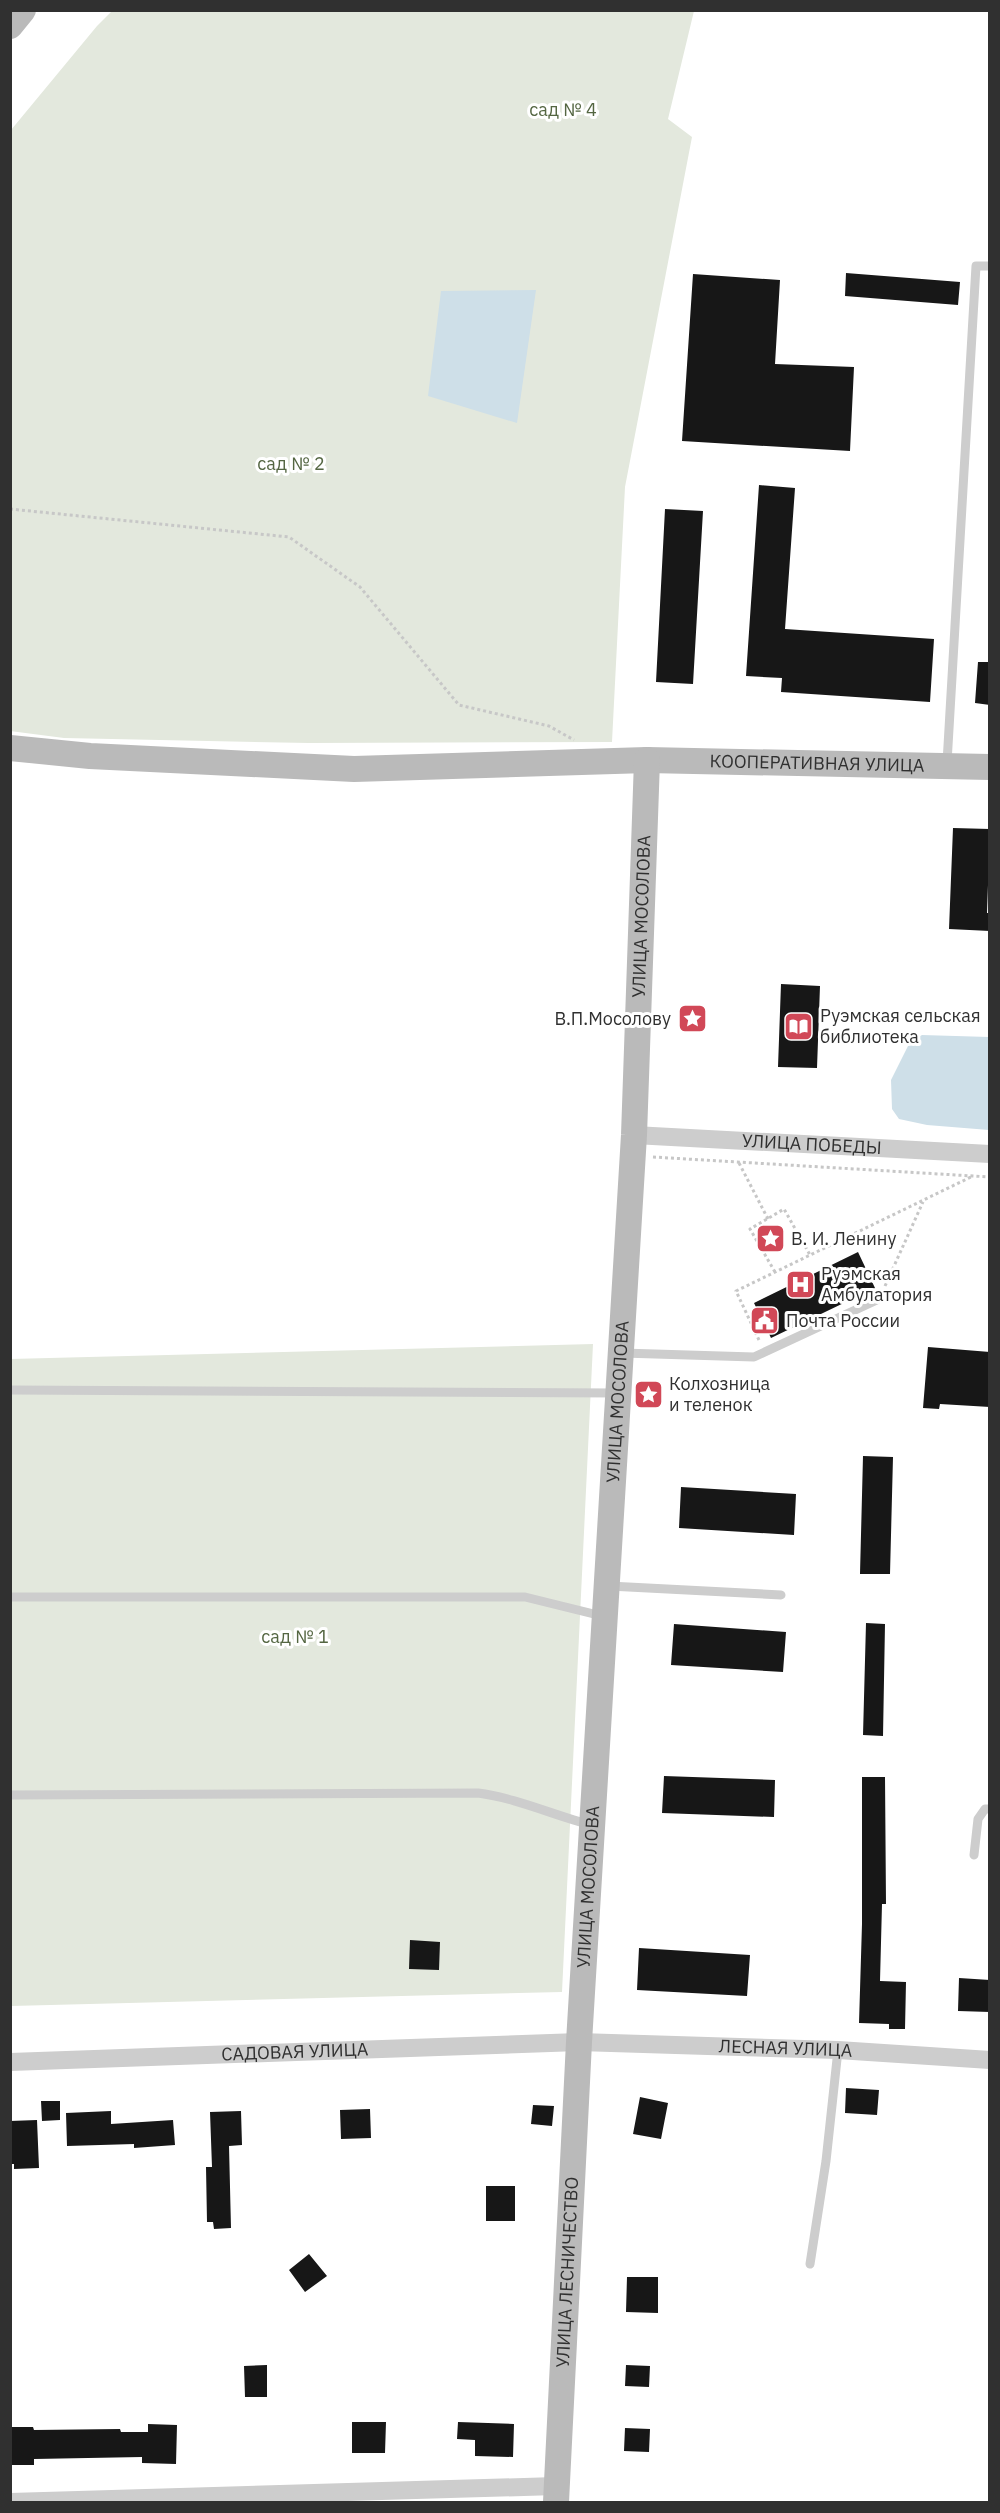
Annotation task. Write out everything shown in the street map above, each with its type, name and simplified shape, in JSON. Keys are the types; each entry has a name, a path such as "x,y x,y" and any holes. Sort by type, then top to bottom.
{"street":[{"path":"10,26 23,10"},
{"name":"КООПЕРАТИВНАЯ УЛИЦА","path":"10,748 90,756 354,769 647,760 990,767"},
{"name":"УЛИЦА МОСОЛОВА","path":"579,2042 633,1146 647,760"},
{"name":"УЛИЦА ПОБЕДЫ","path":"633,1146 990,1154"},
{"name":"ЛЕСНАЯ УЛИЦА","path":"579,2042 838,2050 990,2060"},
{"name":"САДОВАЯ УЛИЦА","path":"10,2062 579,2042"},
{"name":"УЛИЦА ЛЕСНИЧЕСТВО","path":"556,2494 579,2042"},
{"path":"10,2502 556,2494"}],"lane":[{"path":"947,766 976,266 990,266"},
{"path":"621,1353 754,1358 879,1299"},
{"path":"10,1390 618,1393"},
{"path":"607,1586 781,1595"},
{"path":"10,1597 525,1598 605,1616"},
{"path":"10,1795 478,1793 498,1796 555,1816 592,1825"},
{"path":"974,1855 978,1819 985,1809 990,1809"},
{"path":"810,2264 826,2161 838,2050"}],"path":[{"path":"10,508 290,537 360,587 459,705 549,726 578,742"},
{"path":"633,1146 739,1162 990,1177"},
{"path":"739,1162 768,1219"},
{"path":"766,1352 736,1291 974,1176"},
{"path":"879,1299 924,1200"},
{"path":"775,1272 750,1229 784,1209 810,1255"}],"green space":[{"name":"сад № 2","path":"113,10 694,11 668,119 692,137 625,487 612,742 309,743 64,738 10,731 11,130 97,26"},
{"name":"сад № 1","path":"593,1344 562,1992 11,2006 10,1359"}],"shaded area":[{"path":"536,290 517,423 428,396 441,291"},
{"path":"922,1035 989,1037 989,1130 927,1125 899,1119 892,1109 891,1080 910,1042"}],"building":[{"path":"846,273 960,282 958,305 845,296"},
{"path":"693,274 780,280 775,364 854,367 850,451 682,441"},
{"path":"759,485 795,488 785,629 934,639 930,702 781,692 782,678 746,676"},
{"path":"665,509 703,511 693,684 656,682"},
{"path":"978,662 990,662 990,705 975,703"},
{"path":"953,828 990,829 987,913 990,913 990,931 949,929"},
{"name":"Руэмская сельская библиотека","path":"781,984 820,986 817,1068 778,1067"},
{"path":"858,1252 875,1288 771,1338 754,1303"},
{"path":"928,1347 990,1352 990,1407 940,1404 939,1409 923,1408"},
{"path":"863,1456 893,1457 890,1574 860,1574"},
{"path":"681,1487 796,1494 794,1535 679,1528"},
{"path":"866,1623 885,1624 883,1736 863,1735"},
{"path":"674,1624 786,1632 783,1672 671,1665"},
{"path":"664,1776 775,1780 774,1817 662,1813"},
{"path":"862,1777 885,1777 886,1904 882,1904 880,1981 906,1982 905,2029 889,2029 889,2024 859,2023"},
{"path":"410,1940 440,1942 439,1970 409,1969"},
{"path":"639,1948 750,1955 747,1996 637,1990"},
{"path":"959,1978 990,1980 990,2012 958,2011"},
{"path":"846,2088 879,2090 877,2115 845,2113"},
{"path":"640,2097 668,2103 661,2139 633,2134"},
{"path":"41,2101 60,2101 60,2120 42,2121"},
{"path":"533,2105 554,2106 552,2126 531,2124"},
{"path":"370,2109 371,2138 341,2139 340,2110"},
{"path":"111,2111 111,2124 173,2120 175,2145 134,2148 134,2144 67,2146 66,2113"},
{"path":"241,2111 242,2145 229,2146 231,2228 214,2229 213,2222 207,2222 206,2167 212,2167 210,2112"},
{"path":"37,2120 39,2168 14,2169 14,2164 10,2164 10,2121"},
{"path":"486,2186 515,2186 515,2221 486,2221"},
{"path":"309,2254 327,2276 305,2292 289,2270"},
{"path":"627,2277 658,2277 658,2313 626,2312"},
{"path":"267,2365 267,2397 245,2397 244,2366"},
{"path":"626,2365 650,2366 649,2387 625,2386"},
{"path":"352,2422 386,2422 385,2453 352,2453"},
{"path":"458,2422 514,2424 513,2457 475,2456 475,2440 457,2439"},
{"path":"148,2424 177,2425 176,2464 142,2463 142,2457 34,2459 34,2465 10,2465 10,2427 33,2427 34,2430 120,2429 121,2432 148,2432"},
{"path":"625,2428 650,2429 649,2452 624,2451"}],"place":[{"name":"В.П.Мосолову","path":"692,1019"},
{"name":"Руэмская сельская библиотека","path":"799,1026"},
{"name":"В. И. Ленину","path":"770,1239"},
{"name":"Руэмская Амбулатория","path":"800,1284"},
{"name":"Почта России","path":"765,1321"},
{"name":"Колхозница и теленок","path":"648,1394"}],"park label":[{"name":"сад № 4","path":"563,110"}]}
